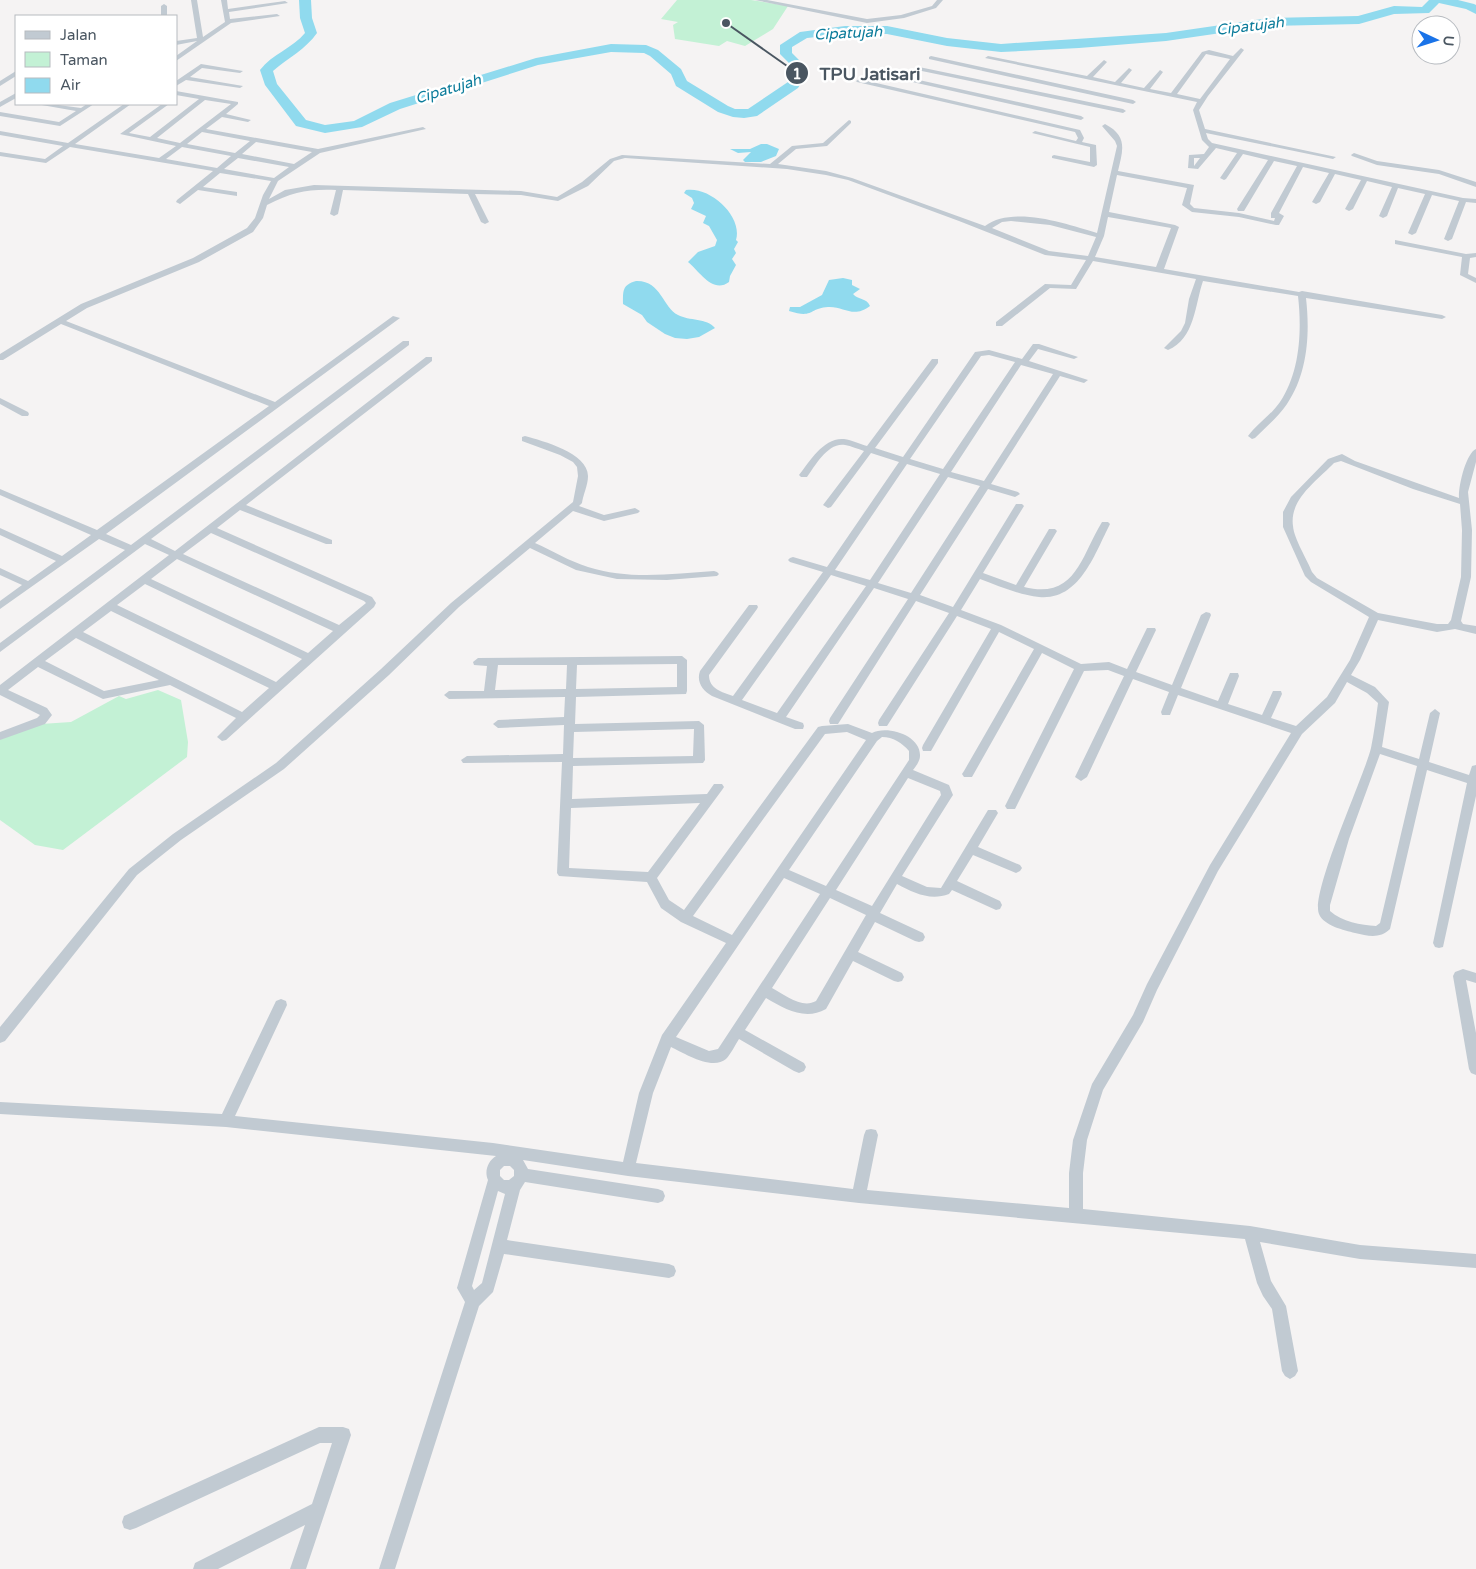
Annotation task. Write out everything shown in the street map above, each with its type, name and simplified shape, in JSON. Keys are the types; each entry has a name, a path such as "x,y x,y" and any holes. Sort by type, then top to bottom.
{"street":[{"path":"194,0 201,40"},
{"path":"224,0 229,21"},
{"path":"758,0 867,21 902,17 934,7 940,0"},
{"path":"226,11 285,3"},
{"path":"164,6 164,15"},
{"path":"178,57 229,21 277,16"},
{"path":"178,43 201,40"},
{"path":"1241,50 1232,58 1201,101 1196,114 1206,142 1213,147 1429,193 1452,191"},
{"path":"1173,95 1204,53 1209,52 1232,58"},
{"path":"930,58 1133,102"},
{"path":"988,58 1201,101"},
{"path":"1090,78 1104,62"},
{"path":"178,82 201,66 240,71"},
{"path":"919,69 1123,112"},
{"path":"998,113 1029,79 1041,69"},
{"path":"1116,84 1130,70"},
{"path":"8,71 15,72"},
{"path":"1146,89 1160,72"},
{"path":"0,84 15,73"},
{"path":"184,78 240,86"},
{"path":"910,80 1081,118"},
{"path":"859,81 1078,131 1081,138 1078,143"},
{"path":"160,161 236,103 178,94"},
{"path":"152,139 205,97"},
{"path":"0,105 13,100"},
{"path":"46,105 82,110"},
{"path":"0,114 60,124 90,105"},
{"path":"0,154 45,161 71,145 127,105"},
{"path":"165,105 123,134 294,166"},
{"path":"220,115 248,120"},
{"path":"772,166 794,147 825,145 849,122"},
{"path":"999,324 1048,286 1073,287 1091,258 1106,214 1120,143 1105,126"},
{"path":"0,358 97,299 175,270 214,251 253,226 259,218 269,188 275,180 318,151 422,129"},
{"path":"200,130 318,151"},
{"path":"1202,130 1333,157"},
{"path":"0,133 275,180"},
{"path":"1035,134 1092,145 1094,165 1054,157"},
{"path":"180,202 256,139"},
{"path":"1192,168 1196,168 1213,147"},
{"path":"1205,156 1191,156 1191,187 1186,205 1192,210 1239,215 1274,224 1280,216 1274,215 1298,164 1301,150"},
{"path":"1224,178 1241,152"},
{"path":"264,204 277,196 298,189 471,193 521,192 560,198 585,184 612,160 624,156 804,169 840,176 987,228 1048,253 1091,258 1200,278 1442,317"},
{"path":"1354,156 1378,164 1445,174 1476,185"},
{"path":"1241,209 1272,159"},
{"path":"1115,172 1191,187"},
{"path":"1316,202 1333,172"},
{"path":"1403,172 1449,182 1452,191 1463,200 1476,201"},
{"path":"1349,209 1365,178"},
{"path":"1383,216 1396,185"},
{"path":"197,188 234,194"},
{"path":"334,214 340,189"},
{"path":"471,193 485,222"},
{"path":"1412,233 1429,193"},
{"path":"1448,239 1463,200"},
{"path":"1106,214 1175,227 1159,271"},
{"path":"987,228 1002,220 1011,219 1048,223 1100,236"},
{"path":"1398,242 1466,256 1476,255"},
{"path":"1466,256 1464,275 1476,281"},
{"path":"1168,348 1184,332 1189,323 1193,300 1200,278"},
{"path":"1252,436 1283,403 1299,364 1305,320 1302,294"},
{"path":"0,606 396,318"},
{"path":"60,321 142,351 177,367 276,405"},
{"path":"0,648 406,343"},
{"path":"780,718 1022,362 1036,346 1074,357"},
{"path":"735,702 906,461 978,354 989,352 1084,380"},
{"path":"0,736 41,721 47,715 43,710 0,691 429,359"},
{"path":"828,505 935,361"},
{"path":"834,721 1058,373"},
{"path":"0,402 25,414"},
{"path":"0,1036 123,883 138,868 177,837 260,782 280,766 385,672 455,605 577,503 583,482 581,466 576,460 563,453 525,438"},
{"path":"804,474 820,455 833,444 844,442 1015,494"},
{"path":"1463,502 1412,487 1369,468 1347,462 1342,457 1330,462 1291,503 1288,512 1288,526 1308,574 1314,580 1375,616 1441,628 1451,627 1456,621 1466,576 1467,530 1463,502 1465,482 1476,452"},
{"path":"0,492 132,549"},
{"path":"240,506 329,542"},
{"path":"883,723 955,612 1020,506"},
{"path":"571,508 604,518 636,511"},
{"path":"978,575 1035,593 1056,593 1069,585 1077,575 1105,524"},
{"path":"210,529 371,601 369,607 340,630 222,737"},
{"path":"0,531 63,560"},
{"path":"1019,588 1052,531"},
{"path":"144,540 340,630"},
{"path":"527,543 578,567 602,573 653,577 714,574"},
{"path":"793,560 914,597 997,627 1080,668 1109,666 1174,690 1298,731"},
{"path":"0,571 29,585"},
{"path":"144,580 309,658"},
{"path":"110,606 277,687"},
{"path":"753,607 703,678 710,690 735,702 800,726"},
{"path":"1166,712 1206,615"},
{"path":"1076,1216 1076,1173 1080,1140 1097,1088 1138,1018 1214,868 1298,731 1331,700 1355,660 1375,616"},
{"path":"1456,621 1459,627 1476,630"},
{"path":"927,748 997,627"},
{"path":"1081,777 1151,630"},
{"path":"75,633 244,718"},
{"path":"968,774 1039,649"},
{"path":"449,695 682,691 682,660 478,662"},
{"path":"38,662 103,695 171,681"},
{"path":"489,694 492,662"},
{"path":"572,662 563,873 651,877"},
{"path":"1011,806 1080,668"},
{"path":"1222,705 1234,676"},
{"path":"1345,676 1378,694 1384,702 1376,749 1343,839 1325,898 1324,911 1329,918 1335,921 1372,932 1381,930 1386,925 1435,713"},
{"path":"1265,720 1277,694"},
{"path":"467,760 699,760 699,725 498,724"},
{"path":"685,918 822,730 848,728 874,738"},
{"path":"628,1169 646,1093 667,1039 874,738 883,732 892,734 911,747 914,750 915,758 723,1053 715,1057 709,1057 667,1039"},
{"path":"1376,749 1475,777 1439,943"},
{"path":"765,990 801,1008 817,1009 821,1005 872,914 947,795 944,788 906,772"},
{"path":"651,877 718,787"},
{"path":"566,804 710,798"},
{"path":"894,878 936,894 945,891 992,813"},
{"path":"971,848 1016,868"},
{"path":"781,871 919,937"},
{"path":"651,877 665,904 685,918 733,941"},
{"path":"950,883 996,905"},
{"path":"850,954 898,978"},
{"path":"1476,978 1463,974 1459,976 1476,1069"},
{"path":"226,1121 281,1005"},
{"path":"738,1032 799,1067"},
{"path":"0,1108 226,1121 493,1149 628,1169 859,1196 1250,1233 1360,1252 1476,1261"},
{"path":"859,1196 871,1134"},
{"path":"387,1569 468,1294 494,1181 493,1176 496,1165 493,1149"},
{"path":"494,1181 503,1187 519,1177 532,1154"},
{"path":"468,1294 488,1287 519,1177 520,1165 512,1159 500,1161 496,1165"},
{"path":"519,1177 658,1196"},
{"path":"1250,1233 1264,1282 1279,1306 1290,1372"},
{"path":"499,1246 669,1271"},
{"path":"130,1522 319,1435 343,1436 298,1569"},
{"path":"201,1569 319,1509"}],"green space":[{"path":"677,0 751,0 788,6 773,29 745,46 727,41 719,46 675,39 673,25 678,22 661,19"},
{"path":"158,690 181,700 188,742 187,757 63,850 35,845 0,820 0,739 41,724 71,722 119,696 126,699"}],"water":[{"path":"761,144 767,144 779,149 776,156 761,162 745,162 743,160 751,152 738,153 730,149 750,149"},
{"path":"686,190 695,190 714,198 730,213 735,222 736,240 738,242 734,249 736,253 732,259 736,265 729,282 723,285 712,284 688,262 698,252 715,246 717,240 709,226 703,223 706,216 691,209 694,203 692,198 684,193"},
{"path":"843,278 852,280 852,285 860,289 853,294 869,303 870,306 859,312 834,307 817,309 807,314 789,311 790,307 800,307 822,295 829,280"},
{"path":"636,281 644,282 656,289 669,307 678,315 703,321 715,328 699,337 687,339 675,338 665,334 647,322 642,315 623,304 624,289 628,284"}],"waterway":[{"name":"Cipatujah","path":"305,0 306,18 311,33 303,43 286,53 266,70 271,85 301,123 325,129 357,124 395,106 536,62 611,48 646,49 654,53 677,72 681,83 723,109 733,113 744,114 752,113 793,85 800,76 797,64 786,54 786,45 804,35 845,30 887,30 947,42 1001,48 1079,44 1166,37 1269,22 1359,20 1394,10 1425,11 1435,0"},
{"name":"Cipatujah","path":"1441,0 1470,6 1476,10"}],"place":[{"name":"TPU Jatisari","path":"726,23"}]}
